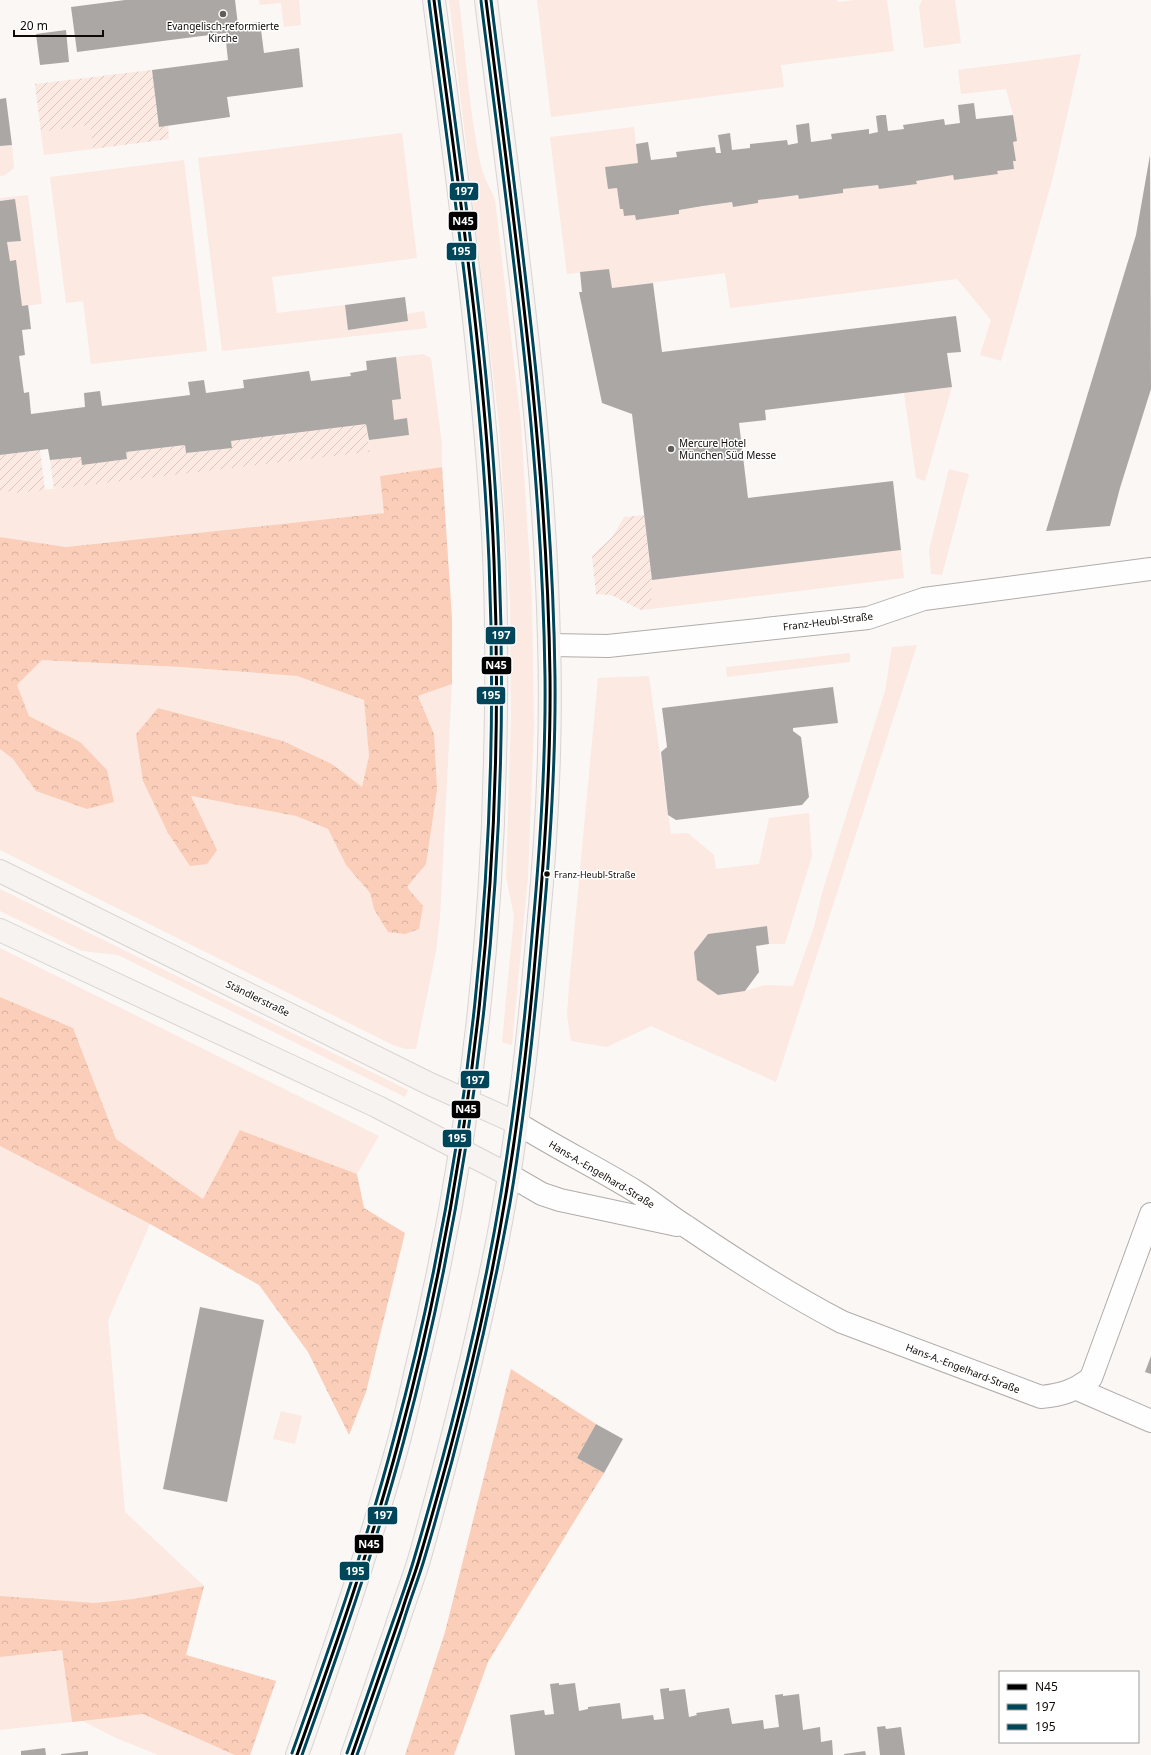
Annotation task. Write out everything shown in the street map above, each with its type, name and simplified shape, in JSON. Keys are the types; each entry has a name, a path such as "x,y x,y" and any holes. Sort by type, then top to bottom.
{"main road":[{"path":"297,1755 345,1620 398,1447 425,1334 450,1218 468,1102 490,896 494,807 496,645 493,535 481,388 434,0"},
{"path":"352,1755 417,1564 459,1412 498,1239 526,1059 543,873 548,767 550,645 544,517 537,422 486,0"},
{"name":"Ständlerstraße","path":"0,870 468,1102 517,1123"},
{"path":"0,930 371,1103 509,1175"}],"street":[{"name":"Franz-Heubl-Straße","path":"550,645 608,646 868,618 924,599 1151,569"},
{"name":"Hans-A.-Engelhard-Straße","path":"517,1123 549,1143 634,1191 686,1227 770,1281 842,1322 1041,1397 1059,1395 1077,1389 1091,1378 1151,1214"},
{"name":"Hans-A.-Engelhard-Straße","path":"509,1175 542,1194 560,1200 686,1227"},
{"path":"1077,1389 1151,1421"}],"shaded area":[{"path":"259,0 299,0 301,25 284,27 281,3 260,5"},
{"path":"449,0 459,0 477,146 482,170 495,200 521,423 532,601 534,725 528,877 512,1045 502,1042 514,916 506,877 511,719 510,602 499,425"},
{"path":"537,0 837,0 838,2 855,0 887,0 894,51 781,65 784,87 551,117"},
{"path":"922,0 955,0 961,43 924,48 919,7"},
{"path":"1081,54 1053,177 1001,361 980,355 991,320 957,279 730,308 725,273 612,288 609,269 567,274 550,137 634,127 638,163 605,167 608,189 617,188 620,209 623,209 624,216 635,215 636,220 679,214 679,210 732,202 733,207 758,203 758,200 798,195 799,199 843,193 843,189 878,185 879,189 916,184 916,181 953,175 954,180 997,174 997,171 1014,169 1013,161 1016,161 1013,142 1017,141 1013,115 1006,89 961,94 958,70"},
{"path":"152,70 159,126 168,126 169,139 93,149 90,125 41,132 35,84"},
{"path":"90,125 93,149 44,155 41,132"},
{"path":"402,133 417,258 272,277 277,313 345,305 348,330 408,321 407,314 424,311 427,328 222,351 198,158"},
{"path":"12,145 14,168 5,175 0,176 0,146"},
{"path":"184,160 207,351 91,364 83,301 66,303 50,177"},
{"path":"28,195 42,304 22,306 10,261 7,242 21,241 15,200 0,201 0,198"},
{"path":"423,354 431,358 442,444 442,467 380,476 385,513 66,547 0,537 0,490 17,493 370,452 369,440 409,435 407,418 394,420 392,400 396,357"},
{"path":"952,387 925,481 916,478 904,393"},
{"path":"366,424 370,452 54,489 50,460 81,457 82,465 127,458 126,452 185,445 186,453 232,448 231,441"},
{"path":"40,450 45,490 17,493 0,490 0,455"},
{"path":"949,469 969,474 942,575 931,574 929,550"},
{"path":"644,515 652,580 651,609 641,610 611,595 596,594 592,556 612,537 624,517"},
{"path":"901,550 904,578 651,609 652,580"},
{"path":"917,645 776,1082 651,1026 607,1047 571,1041 567,1015 569,987 598,678 649,676 671,834 688,833 714,855 716,869 759,864 769,818 809,813 812,856 785,944 769,944 767,926 708,934 694,952 697,980 718,995 745,991 765,985 793,986 814,927 822,893 885,691 892,647"},
{"path":"850,653 850,662 727,677 726,667"},
{"path":"42,660 180,667 297,676 364,700 369,756 362,787 332,764 283,741 158,708 136,734 217,850 190,796 296,816 328,829 346,865 370,893 374,909 423,906 407,887 426,864 434,734 418,696 452,684 440,917 436,952 416,1049 406,1049 393,1045 0,850 0,749 13,759 36,791 80,742 29,716 17,685"},
{"path":"0,889 408,1090 405,1097 118,955 82,951 0,911"},
{"path":"0,948 379,1136 357,1174 241,1130 203,1199 116,1139 73,1028 0,997"},
{"path":"0,1146 150,1224 108,1320 125,1512 204,1586 186,1655 276,1681 250,1755 158,1755 116,1738 71,1715 72,1722 0,1730"},
{"path":"281,1411 302,1416 295,1444 273,1439"}],"green space":[{"path":"442,467 452,618 452,684 418,696 434,734 437,790 426,864 407,887 423,906 419,929 405,934 388,932 374,909 370,893 346,865 328,829 296,816 191,796 217,850 207,864 190,866 168,833 143,781 136,734 158,708 283,741 332,764 362,787 369,756 364,700 297,676 180,667 42,660 17,685 29,716 80,742 107,770 114,802 87,809 36,791 13,759 0,749 0,537 66,547 384,513 380,476"},
{"path":"0,997 73,1028 116,1139 203,1199 240,1130 357,1174 364,1208 405,1233 366,1392 349,1435 308,1352 259,1285 150,1224 0,1146"},
{"path":"511,1369 596,1424 577,1458 604,1473 488,1662 454,1755 405,1755 445,1632"},
{"path":"204,1586 186,1655 276,1681 250,1755 235,1755 143,1714 72,1722 62,1650 0,1657 0,1596 94,1603 134,1599"}],"building":[{"path":"125,0 235,0 238,25 260,22 264,53 299,48 303,87 227,97 230,117 159,127 152,70 228,60 225,33 77,52 71,7"},
{"path":"66,30 69,62 40,65 36,34"},
{"path":"6,98 12,145 0,146 0,99"},
{"path":"974,103 976,119 1013,115 1017,141 1013,142 1016,161 1013,161 1014,169 997,171 998,174 954,180 953,175 916,181 917,184 879,189 878,185 843,189 843,193 799,199 798,195 758,200 758,203 733,207 732,202 679,210 679,214 636,220 635,215 624,216 623,209 620,209 617,188 608,189 605,167 638,163 636,144 648,142 651,160 677,157 676,152 715,147 716,153 721,153 718,135 730,133 732,150 750,148 750,144 787,140 788,145 798,143 796,125 809,123 811,142 832,139 831,134 869,129 869,134 878,132 876,116 881,115 886,115 888,131 904,129 903,125 944,119 945,125 960,123 958,105"},
{"path":"1150,155 1151,389 1120,488 1110,526 1046,531 1136,235"},
{"path":"15,199 21,241 7,242 10,261 16,260 22,306 28,305 29,312 31,329 22,330 25,355 19,356 24,393 29,392 31,414 85,407 84,393 100,391 102,406 190,395 188,382 204,380 206,393 244,388 243,380 309,371 311,381 351,376 350,373 367,370 366,361 396,357 401,399 392,400 394,420 407,418 409,435 369,440 366,424 231,441 232,448 186,453 185,445 126,452 127,459 82,465 81,457 50,460 48,449 0,455 0,201"},
{"name":"Mercure Hotel München Süd Messe","path":"609,269 612,288 653,283 662,352 956,316 961,352 947,353 952,387 765,410 766,420 739,423 748,498 893,481 901,550 652,580 632,414 602,403 579,292 582,292 580,272"},
{"path":"405,297 408,321 348,330 345,305"},
{"path":"833,687 838,723 793,728 793,731 801,737 809,797 802,805 676,820 668,815 661,752 667,747 662,708"},
{"path":"767,926 769,944 756,946 759,972 745,991 718,995 697,980 694,952 708,934"},
{"path":"200,1307 264,1320 227,1502 163,1489"},
{"path":"1151,1356 1151,1374 1145,1372"},
{"path":"596,1424 623,1439 604,1473 577,1458"},
{"path":"559,1683 559,1685 575,1683 579,1711 588,1709 588,1707 620,1703 622,1719 653,1715 654,1720 664,1719 660,1689 669,1688 669,1691 685,1689 689,1717 697,1715 696,1713 729,1708 732,1724 763,1720 764,1729 779,1727 775,1695 783,1694 783,1696 799,1694 803,1730 820,1727 821,1742 832,1740 833,1755 515,1755 510,1715 544,1710 545,1715 554,1714 550,1684"},
{"path":"885,1726 886,1729 901,1727 905,1755 880,1755 877,1727"},
{"path":"45,1748 46,1755 21,1755 21,1751"},
{"path":"88,1751 88,1755 61,1755 61,1754"},
{"path":"865,1751 866,1755 844,1755 844,1754"}],"transit line":[{"name":"N45","path":"297,1755 338,1638 388,1480 425,1333 448,1224 466,1114 480,1004 489,894 495,783 496,672 494,561 490,491 478,350 462,210 434,0"},
{"name":"197","path":"302,1755 343,1638 393,1480 430,1333 453,1224 471,1114 484,1004 494,894 500,783 501,672 499,561 495,491 483,350 467,210 439,0"},
{"name":"N45","path":"352,1755 419,1560 457,1425 489,1286 506,1194 520,1098 543,872 550,710 548,592 543,507 536,422 518,253 486,0"},
{"name":"197","path":"357,1755 393,1654 437,1516 472,1383 492,1293 510,1203 525,1104 548,872 555,710 553,592 548,507 541,422 523,253 491,0"},
{"name":"195","path":"292,1753 333,1636 371,1518 394,1438 421,1331 443,1222 461,1113 475,1003 485,893 490,782 492,671 489,561 485,491 473,350 429,1"},
{"name":"195","path":"347,1753 414,1559 452,1424 484,1285 511,1129 526,1000 538,871 542,807 545,710 543,592 538,507 531,422 513,253 481,1"}],"place":[{"name":"Evangelisch-reformierte Kirche","path":"223,14"},
{"name":"Mercure Hotel München Süd Messe","path":"671,449"},
{"name":"Franz-Heubl-Straße","path":"547,874"}]}
